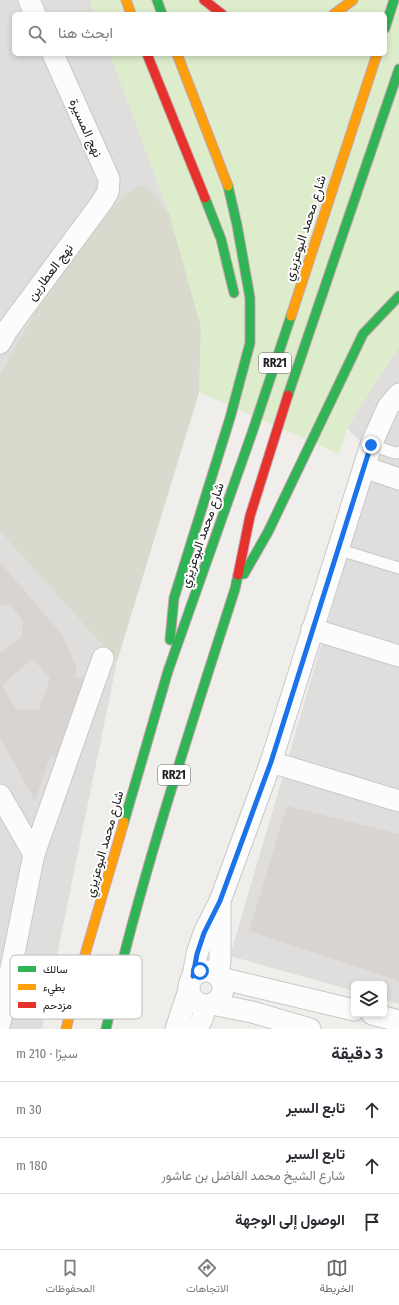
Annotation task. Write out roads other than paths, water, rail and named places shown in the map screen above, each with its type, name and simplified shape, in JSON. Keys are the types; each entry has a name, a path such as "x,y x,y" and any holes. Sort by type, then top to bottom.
{"highway":[{"path":"126,0 130,12"},
{"path":"157,0 161,12"},
{"path":"204,0 219,12"},
{"path":"337,12 353,0"},
{"path":"387,22 394,0"},
{"path":"148,56 222,239 231,274 236,305"},
{"path":"168,671 174,598 230,418 250,343 250,298 229,190 178,56"},
{"name":"شارع محمد البوعزيزي","path":"85,955 168,671 252,433 376,56"},
{"name":"RR21","path":"124,955 168,796 235,589 250,516 272,441 399,70"},
{"path":"235,589 268,532 304,454 355,353 363,334 399,296"},
{"path":"355,353 372,340"},
{"path":"230,418 234,363"},
{"name":"شارع محمد البوعزيزي","path":"66,1029 69,1019"},
{"name":"RR21","path":"106,1029 108,1019"}],"street":[{"path":"29,0 34,12"},
{"name":"نهج المسيرة","path":"54,56 109,179 108,192 102,202"},
{"name":"نهج العطارين","path":"4,336 102,202"},
{"path":"0,309 4,336"},
{"path":"176,1029 191,983 197,954 204,933 220,901 271,762 371,445 388,407 399,394"},
{"path":"364,467 399,479"},
{"path":"312,630 399,656"},
{"path":"14,955 34,854 104,658"},
{"path":"271,762 399,801"},
{"path":"0,795 34,854"},
{"path":"196,1029 209,1004 218,1000 222,993 223,985 219,976 220,901"},
{"path":"310,1029 252,1012 195,1001 191,983 200,971 207,970 219,976 351,1009"},
{"path":"0,1023 10,973"},
{"path":"384,1017 399,1021"}],"lane":[{"path":"371,445 395,453 399,452"},
{"path":"337,549 399,568"}]}
